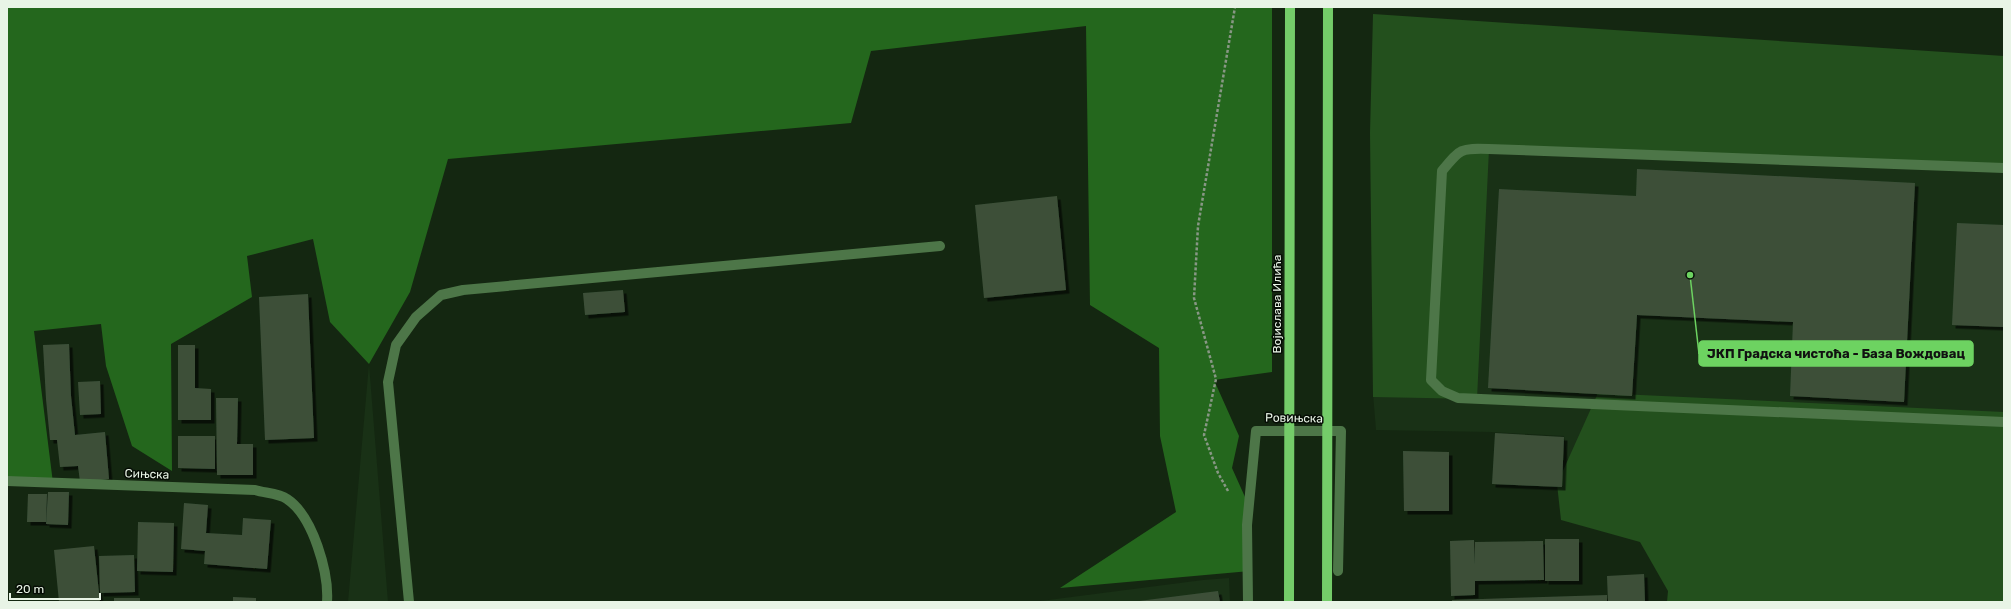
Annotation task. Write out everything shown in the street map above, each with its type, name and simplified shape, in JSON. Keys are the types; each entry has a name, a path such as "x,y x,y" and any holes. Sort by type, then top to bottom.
{"main road":[{"name":"Војислава Илића","path":"1288,602 1290,7"},
{"path":"1327,602 1328,7"}],"street":[{"path":"2004,168 1483,149 1470,149 1457,152 1442,171 1431,380 1442,391 1458,398 2004,422"},
{"path":"409,602 388,382 396,345 416,317 442,295 463,290 940,246"},
{"name":"Ровињска","path":"1248,602 1246,525 1256,431 1341,431 1338,571"},
{"name":"Сињска","path":"7,482 255,490 286,498 296,506 312,530 324,571 327,602"}],"path":[{"path":"1229,492 1218,472 1204,435 1216,380 1194,298 1198,226 1235,7"}],"shaded area":[{"path":"1380,133 2004,156 2004,459 1568,461 1564,436 1491,432 1376,430 1373,394"},
{"path":"369,364 388,602 348,602"},
{"path":"1229,578 1230,602 1033,602 1203,580"}],"green space":[{"path":"7,7 1272,7 1272,372 1214,380 1239,436 1232,468 1245,497 1250,571 1060,588 1176,512 1160,436 1159,348 1090,305 1086,26 871,51 851,123 448,159 410,292 369,364 330,322 313,239 247,256 252,297 171,344 172,471 132,446 106,366 101,324 34,331 53,483 7,481"},
{"path":"1373,14 2004,56 2004,168 1489,149 1477,399 1373,397 1370,133"},
{"path":"1598,393 2004,412 2004,602 1667,602 1668,591 1640,542 1561,520 1557,484"}],"building":[{"path":"1637,169 1915,183 1904,402 1790,396 1793,322 1637,315 1632,396 1488,388 1499,189 1636,196"},
{"path":"1057,196 1066,290 984,298 975,205"},
{"path":"1957,223 2004,225 2004,327 1952,325"},
{"path":"623,290 625,312 585,315 583,293"},
{"path":"308,294 314,438 265,440 259,297"},
{"path":"69,344 71,396 75,435 105,432 109,479 80,482 78,466 60,467 57,440 50,440 43,345"},
{"path":"178,345 195,345 195,388 211,389 211,420 178,420"},
{"path":"100,381 101,414 80,415 78,382"},
{"path":"216,398 238,398 237,444 253,444 253,475 217,475"},
{"path":"1495,433 1564,437 1562,487 1492,484"},
{"path":"178,436 215,436 215,469 178,468"},
{"path":"1403,451 1449,452 1449,511 1404,511"},
{"path":"48,492 69,492 68,525 46,524"},
{"path":"28,494 47,494 46,522 27,522"},
{"path":"184,503 208,505 206,533 242,535 243,518 271,520 267,569 204,564 205,551 181,549"},
{"path":"138,522 174,523 173,572 137,571"},
{"path":"1545,539 1579,539 1579,581 1545,581"},
{"path":"1474,540 1475,565 1475,542 1543,541 1544,580 1475,581 1475,595 1451,596 1450,541"},
{"path":"94,546 100,602 59,602 54,550"},
{"path":"134,555 135,592 100,593 99,556"},
{"path":"1644,574 1645,602 1608,602 1607,576"},
{"path":"1218,591 1220,602 1139,602 1139,601"},
{"path":"1607,595 1607,602 1452,602 1452,600"},
{"path":"233,597 256,598 256,602 233,602"},
{"path":"114,598 140,598 140,602 114,602"}],"place":[{"name":"ЈКП Градска чистоћа - База Вождовац","path":"1690,275"}]}
